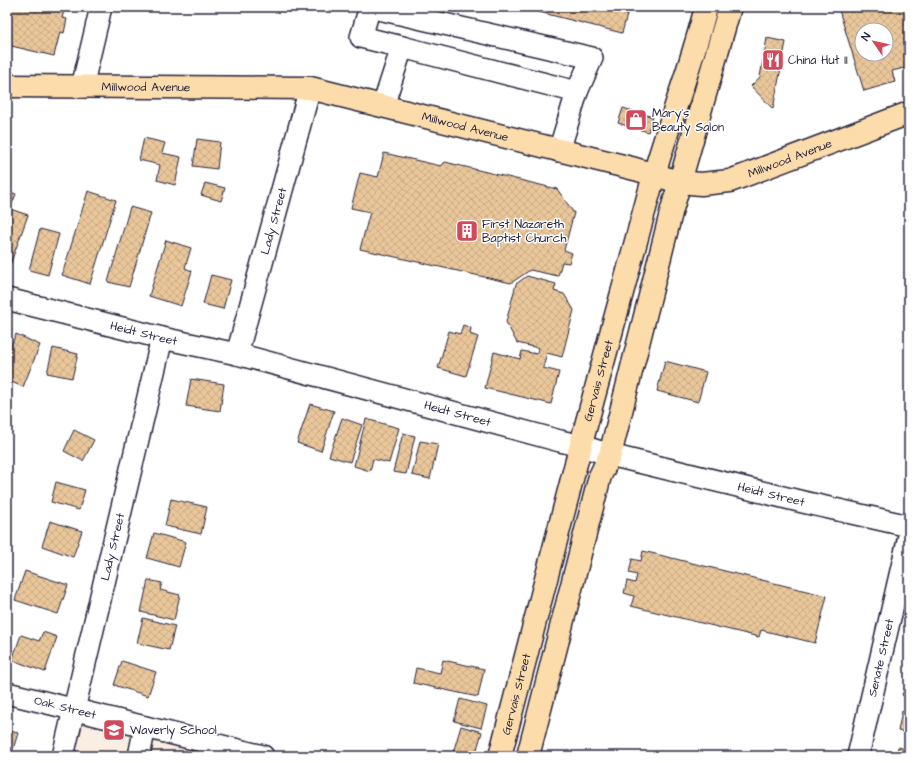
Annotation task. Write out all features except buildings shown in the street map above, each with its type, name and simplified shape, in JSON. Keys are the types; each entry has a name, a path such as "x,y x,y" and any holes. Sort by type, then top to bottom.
{"main road":[{"name":"Gervais Street","path":"500,756 654,175 706,7"},
{"path":"528,756 600,476 610,455 679,182 730,7"},
{"name":"Millwood Avenue","path":"7,86 310,88 679,182 701,184 730,181 909,113"}],"street":[{"path":"82,87 101,7"},
{"path":"559,151 577,92 592,58 370,7 361,37 577,92"},
{"path":"383,106 402,47"},
{"name":"Lady Street","path":"237,354 310,88"},
{"name":"Heidt Street","path":"7,299 162,338 237,354 582,446 610,455 909,526"},
{"name":"Lady Street","path":"63,756 162,338"},
{"name":"Senate Street","path":"858,756 909,536"},
{"name":"Oak Street","path":"7,693 263,756"},
{"path":"139,756 145,727"}],"shaded area":[{"name":"Waverly School","path":"74,710 263,756 63,756"}],"place":[{"name":"China Hut II","path":"773,60"},
{"name":"Mary's Beauty Salon","path":"636,120"},
{"name":"First Nazareth Baptist Church","path":"467,231"},
{"name":"Waverly School","path":"114,730"}]}
